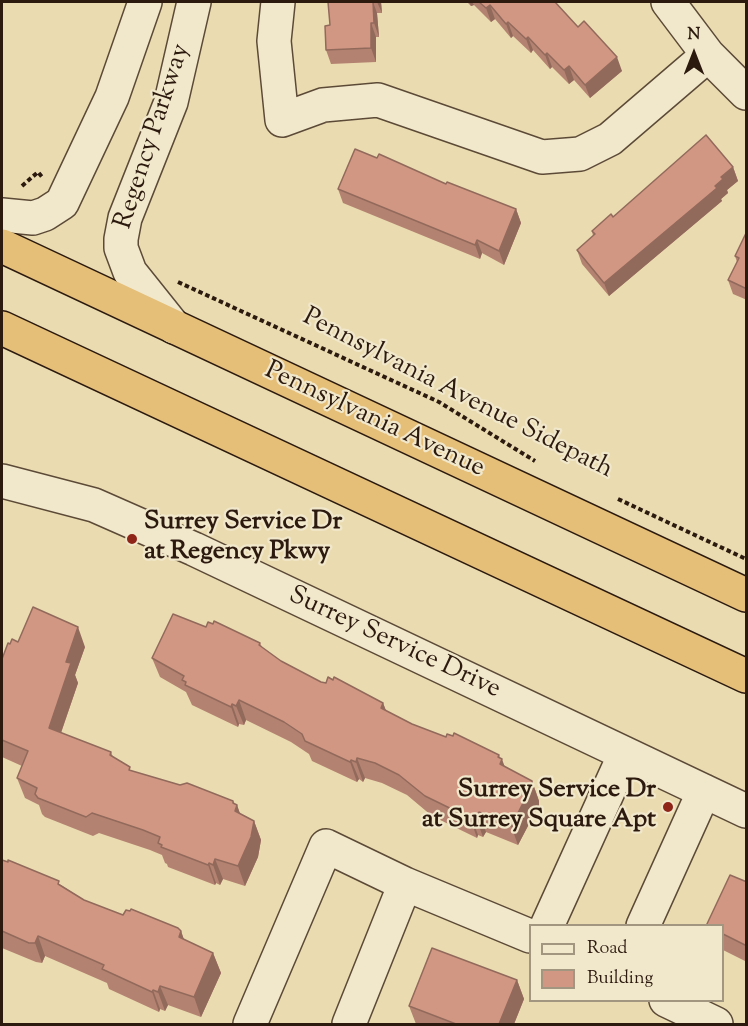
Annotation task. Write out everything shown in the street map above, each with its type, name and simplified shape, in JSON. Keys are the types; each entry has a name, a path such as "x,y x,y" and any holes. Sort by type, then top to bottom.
{"highway":[{"name":"Pennsylvania Avenue","path":"2,246 747,595"},
{"path":"2,328 747,676"}],"street":[{"name":"Regency Parkway","path":"2,215 33,218 45,214 62,203 104,117 145,2"},
{"name":"Regency Parkway","path":"174,327 130,272 121,248 121,239 125,218 171,102 194,2"},
{"path":"279,2 274,41 282,120 323,105 378,100 529,154 555,157 580,154 609,139 708,55"},
{"path":"668,2 708,55 747,93"},
{"name":"Surrey Service Drive","path":"4,489 94,505 194,549 747,811"},
{"path":"548,924 625,754"},
{"path":"644,924 704,790"},
{"path":"250,1024 326,846 405,884 529,935"},
{"path":"349,1024 405,884"},
{"path":"670,1002 716,1024"}],"path":[{"name":"Pennsylvania Avenue Sidepath","path":"176,281 439,402 538,462"},
{"name":"Pennsylvania Avenue Sidepath","path":"613,497 747,559"}],"building":[{"path":"328,2 373,2 374,23 371,23 371,48 326,50 325,26 330,25"},
{"path":"479,2 555,2 578,27 584,21 617,57 585,85 569,66 564,70 528,37 526,39 508,22 506,24 490,5 486,8"},
{"path":"706,135 733,167 721,177 723,179 715,186 717,188 604,283 577,250 595,234 592,231 611,214 613,217"},
{"path":"355,149 377,158 379,154 446,184 447,182 516,209 499,251 477,240 475,245 338,189"},
{"path":"747,231 747,289 728,280 739,258 735,256"},
{"path":"33,607 78,627 66,662 71,663 49,728 111,752 110,755 130,767 129,770 180,785 187,783 233,801 237,805 235,811 254,821 251,837 238,866 215,859 213,865 209,863 208,865 161,847 162,845 158,843 160,837 143,830 92,813 86,817 38,798 35,794 37,788 17,778 28,751 2,740 2,659 8,643 10,644 12,639 18,642"},
{"path":"173,614 206,627 208,622 213,624 214,621 260,643 259,645 281,661 321,682 326,683 328,677 333,680 334,677 383,703 381,708 412,724 446,737 447,734 453,736 454,733 499,755 498,757 502,759 500,764 532,781 532,786 511,826 479,812 476,818 471,815 470,818 425,796 399,775 375,763 357,758 356,762 351,760 350,762 305,741 302,734 284,722 239,700 236,706 232,704 231,707 185,685 186,682 182,680 184,676 152,658"},
{"path":"2,860 8,862 8,860 59,881 58,884 84,900 123,915 126,910 131,909 178,928 181,931 179,937 213,953 194,997 160,986 158,992 153,990 152,992 102,969 104,965 38,936 35,943 29,943 2,931"},
{"path":"730,875 747,882 747,946 724,934 724,924 707,924"},
{"path":"432,948 517,980 499,1024 456,1024 409,1006"}],"place":[{"name":"Surrey Service Dr at Regency Pkwy","path":"132,539"},
{"name":"Surrey Service Dr at Surrey Square Apt","path":"668,807"}]}
